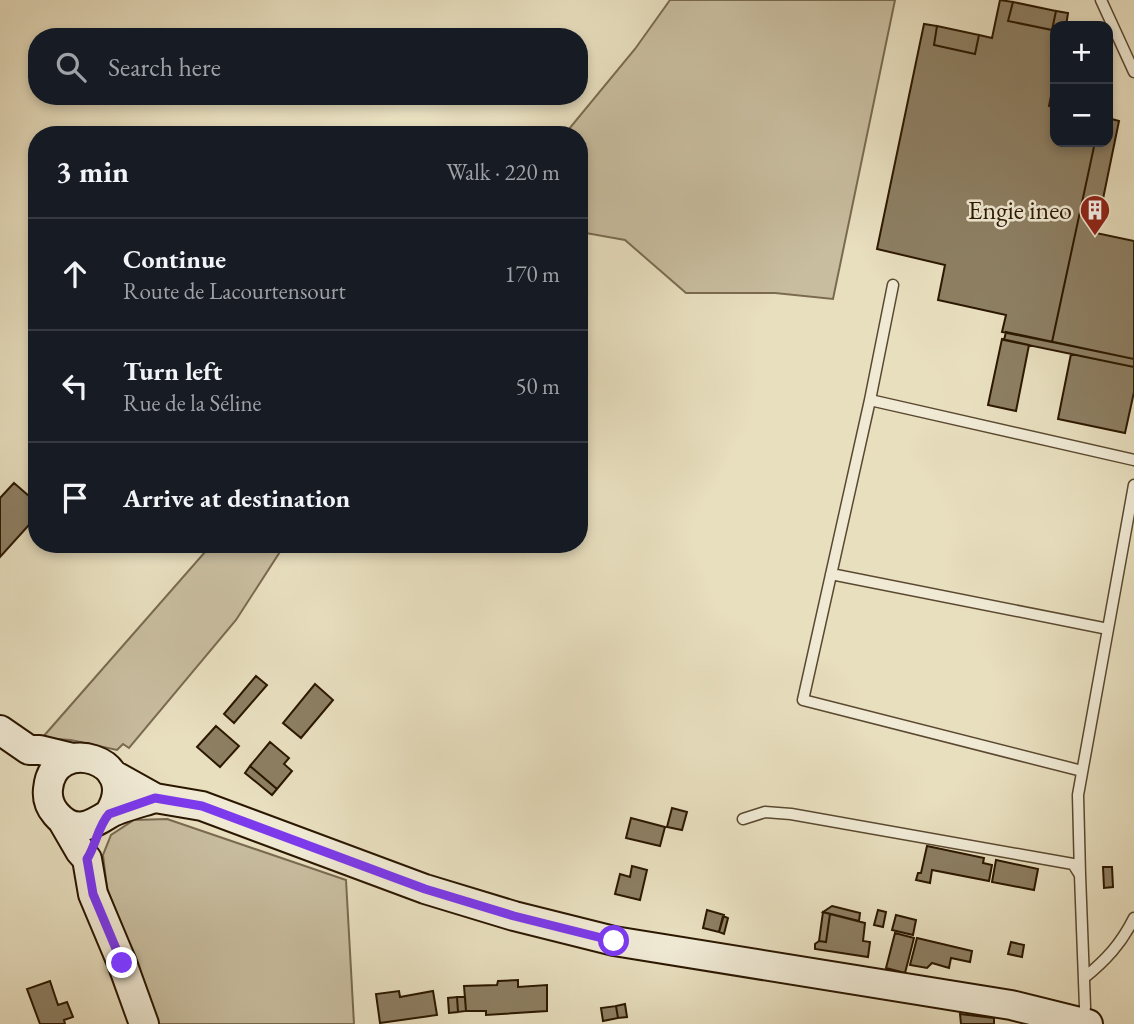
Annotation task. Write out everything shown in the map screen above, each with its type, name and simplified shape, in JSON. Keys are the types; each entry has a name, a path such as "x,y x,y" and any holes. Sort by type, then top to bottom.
{"main road":[{"path":"0,730 29,750 54,813 62,820 87,859 93,894 144,1024"},
{"path":"29,750 73,758"},
{"path":"47,794 51,776 64,762 84,757 105,765 113,774 155,798 202,806 425,889 514,916 614,941 1011,1005 1085,1023"},
{"path":"87,859 117,795 113,774"},
{"path":"62,820 79,827 88,826 155,798"}],"lane":[{"path":"1101,0 1134,72"},
{"path":"893,285 803,699 1082,771"},
{"path":"870,400 1134,460"},
{"path":"1085,1023 1078,795 1134,485"},
{"path":"831,574 1108,629"},
{"path":"743,819 765,812 791,814 1059,861 1073,864 1080,875"},
{"path":"1084,978 1108,958 1123,940 1134,918"}],"shaded area":[{"path":"670,0 895,0 833,299 775,293 686,293 625,240 588,233 588,126 571,126 635,49"},
{"path":"204,553 279,553 236,620 129,748 123,744 117,750 71,740 42,738"},
{"path":"167,819 346,880 354,1024 159,1024 107,888 103,855 111,835 134,820"}],"building":[{"path":"1000,0 1013,2 1008,21 1050,30 1050,147 1094,147 1052,342 1002,332 1006,315 938,300 945,265 877,249 924,24 937,26 934,45 975,54 979,35 992,38"},
{"path":"1013,2 1056,11 1054,21 1050,21 1050,30 1008,21"},
{"path":"1056,11 1068,13 1067,21 1054,21"},
{"path":"937,26 979,35 975,54 934,45"},
{"name":"Engie ineo","path":"1113,119 1119,121 1096,233 1134,241 1134,359 1052,342 1094,147 1113,147"},
{"path":"1006,332 1134,359 1134,367 1004,340"},
{"path":"1002,339 1029,345 1016,411 988,405"},
{"path":"1071,354 1134,367 1134,392 1125,433 1058,419"},
{"path":"14,483 28,495 28,526 0,557 0,498"},
{"path":"256,676 267,685 234,723 224,714"},
{"path":"315,684 333,700 301,738 283,723"},
{"path":"216,726 239,746 220,767 197,747"},
{"path":"270,742 289,758 284,764 292,771 277,789 250,766"},
{"path":"250,766 277,789 272,795 245,773"},
{"path":"672,808 687,812 682,830 667,827"},
{"path":"631,818 665,827 660,846 626,838"},
{"path":"927,846 984,858 983,863 992,865 989,881 932,870 930,883 916,880 918,873 921,873"},
{"path":"996,860 1038,869 1034,890 992,882"},
{"path":"632,866 647,870 640,900 615,894 620,874 630,877"},
{"path":"1103,867 1112,867 1113,887 1104,888"},
{"path":"832,906 860,913 859,921 823,912"},
{"path":"707,910 724,915 719,932 703,928"},
{"path":"878,910 886,912 883,927 874,925"},
{"path":"823,912 830,914 826,942 819,941"},
{"path":"830,914 865,923 863,941 870,942 868,957 815,949 815,944 819,941 826,942"},
{"path":"896,915 916,920 913,935 892,930"},
{"path":"723,916 728,918 724,934 719,932"},
{"path":"895,933 914,938 905,973 886,968"},
{"path":"917,938 972,951 970,962 951,958 949,968 932,963 927,968 910,965"},
{"path":"1011,942 1024,945 1022,957 1008,954"},
{"path":"518,980 518,987 547,985 547,1011 486,1015 486,1011 466,1011 464,986 497,985 498,981"},
{"path":"50,981 58,1005 67,1002 73,1017 64,1020 65,1024 40,1024 27,989"},
{"path":"399,991 400,997 433,991 437,1015 380,1023 376,994"},
{"path":"457,997 465,997 466,1011 458,1012"},
{"path":"457,997 458,1012 449,1013 448,998"},
{"path":"625,1004 627,1017 618,1018 616,1006"},
{"path":"616,1006 618,1018 603,1021 601,1008"},
{"path":"960,1014 994,1018 994,1024 961,1024"}],"place":[{"name":"Engie ineo","path":"1095,237"}],"route":[{"path":"122,963 93,894 87,859 94,849 104,819 109,814 155,798 202,806 425,889 514,916 614,941"}]}
